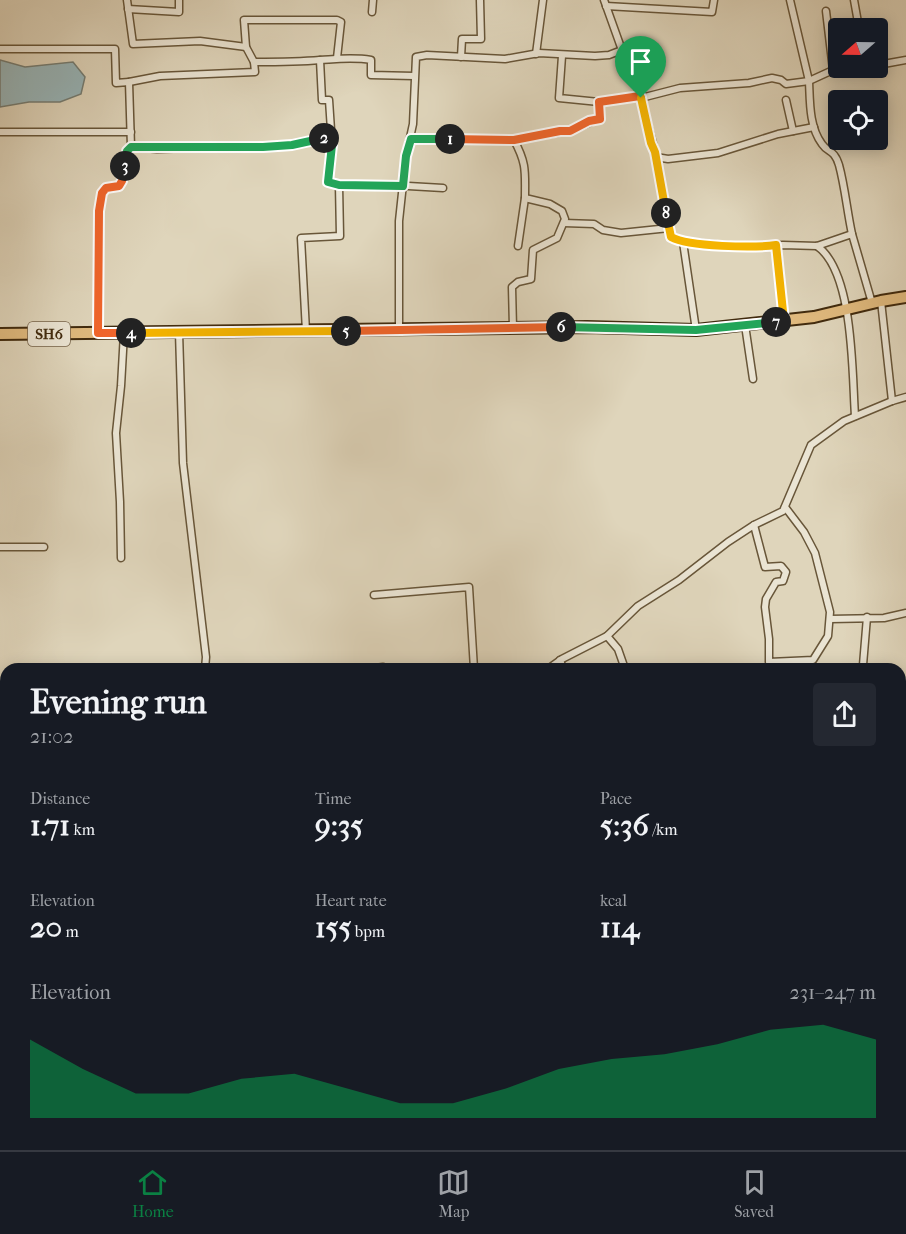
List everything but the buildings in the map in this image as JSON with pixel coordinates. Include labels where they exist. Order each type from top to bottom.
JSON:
[{"type":"main road","name":"SH6","points":[[0,334],[587,327],[696,330],[784,321],[906,297]]},
{"type":"street","points":[[127,0],[133,44],[200,41],[246,47]]},
{"type":"street","points":[[128,9],[179,12],[179,0]]},
{"type":"street","points":[[372,12],[373,0]]},
{"type":"street","points":[[461,57],[462,39],[481,39],[480,0]]},
{"type":"street","points":[[536,54],[543,0]]},
{"type":"street","points":[[714,0],[712,12],[605,3],[640,97],[656,157],[671,237],[683,242],[751,247],[817,246],[852,234]]},
{"type":"street","points":[[790,0],[809,81],[814,127],[822,146],[832,151],[838,164],[852,234],[876,302],[892,401]]},
{"type":"street","points":[[854,0],[857,18]]},
{"type":"street","points":[[826,11],[828,26]]},
{"type":"street","points":[[0,49],[115,49],[116,82],[160,76],[255,72],[254,62],[246,47],[244,20],[337,20],[341,22],[342,29],[337,58]]},
{"type":"street","points":[[399,330],[399,221],[406,156],[411,139],[416,57],[427,55],[505,58],[536,54],[609,55],[622,50]]},
{"type":"street","points":[[562,56],[559,98],[599,102],[640,97],[680,88],[749,83],[772,78],[786,84],[809,81],[828,73]]},
{"type":"street","points":[[254,62],[337,58],[371,60],[371,75],[414,76]]},
{"type":"street","points":[[320,60],[322,100],[328,100],[332,145],[328,182],[339,185],[443,188]]},
{"type":"street","points":[[888,63],[906,60]]},
{"type":"street","points":[[98,333],[99,211],[102,193],[106,188],[119,186],[122,181],[127,151],[131,147],[129,82]]},
{"type":"street","points":[[786,100],[793,130]]},
{"type":"street","points":[[411,139],[514,140],[570,131],[589,121],[600,119],[599,102]]},
{"type":"street","points":[[656,157],[668,159],[718,153],[793,130],[814,127]]},
{"type":"street","points":[[0,132],[130,132]]},
{"type":"street","points":[[131,147],[263,147],[292,145],[330,136]]},
{"type":"street","points":[[514,140],[523,157],[526,172],[525,198],[518,246]]},
{"type":"street","points":[[306,331],[301,238],[340,236],[339,185]]},
{"type":"street","points":[[513,328],[512,287],[518,282],[531,279],[534,250],[557,238],[565,219],[562,211],[550,204],[525,198]]},
{"type":"street","points":[[564,223],[594,224],[603,230],[621,233],[669,228]]},
{"type":"street","points":[[683,242],[696,330]]},
{"type":"street","points":[[776,245],[784,321]]},
{"type":"street","points":[[817,246],[825,252],[833,266],[847,309],[855,417]]},
{"type":"street","points":[[745,325],[753,379]]},
{"type":"street","points":[[121,558],[116,433],[123,333]]},
{"type":"street","points":[[179,333],[183,463],[206,663]]},
{"type":"street","points":[[556,663],[607,636],[638,606],[679,580],[728,542],[754,525],[783,511],[811,445],[844,421],[906,397]]},
{"type":"street","points":[[785,507],[804,532],[815,553],[830,619],[828,636],[813,660],[792,663]]},
{"type":"street","points":[[754,525],[765,567],[781,566],[786,572],[783,581],[776,582],[766,599],[770,663]]},
{"type":"street","points":[[0,547],[44,547]]},
{"type":"street","points":[[374,595],[469,588],[474,663]]},
{"type":"street","points":[[830,619],[884,618],[906,613]]},
{"type":"street","points":[[864,663],[867,617]]},
{"type":"street","points":[[607,636],[618,649],[623,663]]},
{"type":"water","points":[[0,60],[25,67],[73,62],[85,77],[81,94],[60,102],[29,102],[0,107]]},
{"type":"route","points":[[640,96],[641,98],[657,161],[671,237],[683,242],[708,244],[751,247],[776,245],[784,321],[696,330],[587,327],[98,333],[99,211],[102,193],[106,188],[119,186],[122,181],[127,151],[131,147],[146,149],[263,147],[292,145],[330,136],[332,145],[328,182],[339,185],[403,186],[406,156],[411,139],[514,140],[570,131],[589,121],[600,119],[599,102],[640,96]]}]
